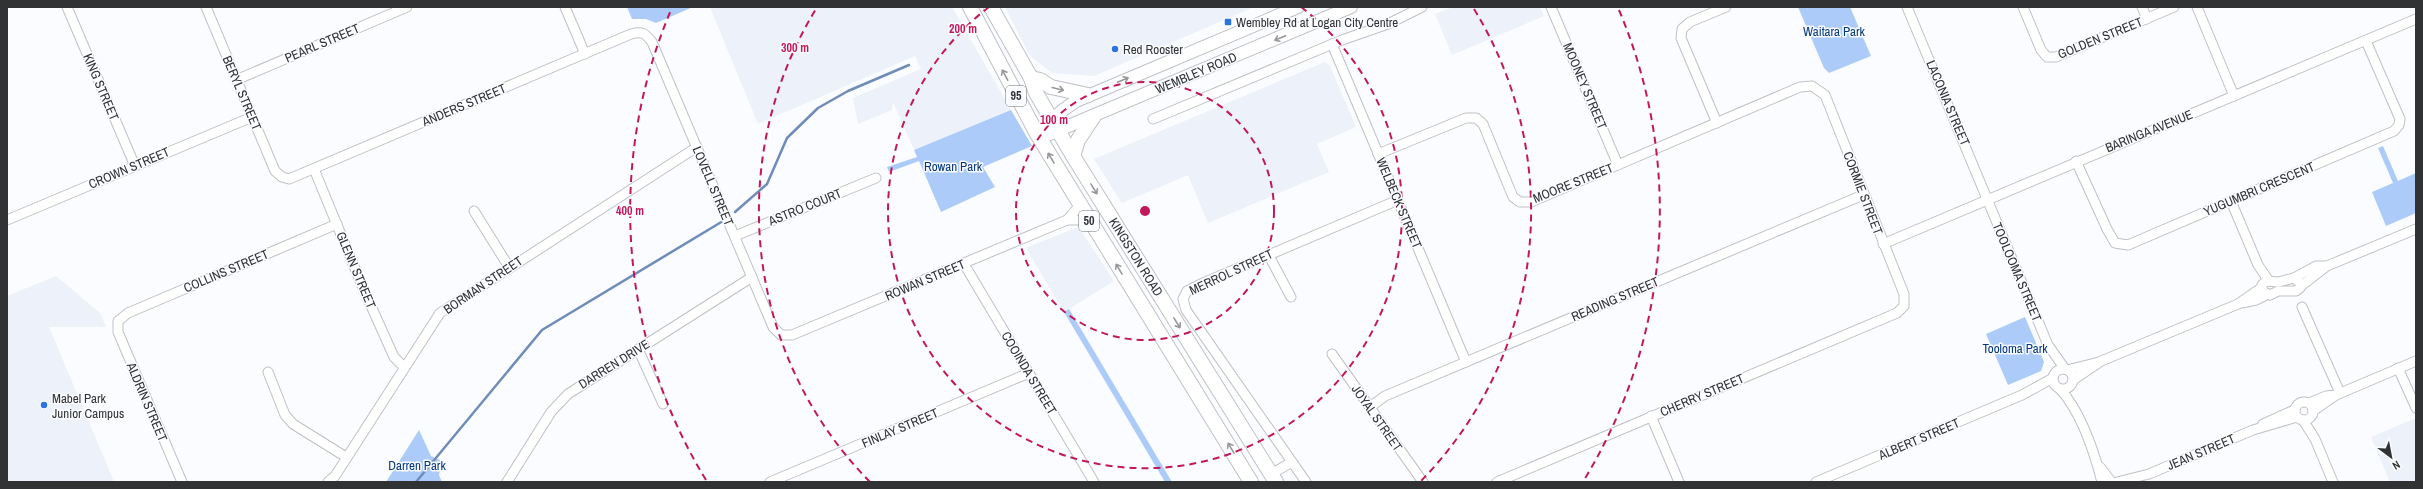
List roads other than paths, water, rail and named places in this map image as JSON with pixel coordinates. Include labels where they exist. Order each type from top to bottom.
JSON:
[{"type":"main road","name":"KINGSTON ROAD","points":[[970,7],[1039,136],[1088,220],[1251,482]]},
{"type":"main road","name":"KINGSTON ROAD","points":[[991,7],[1031,78],[1036,93],[1055,125],[1274,478]]},
{"type":"main road","name":"WEMBLEY ROAD","points":[[1039,136],[1055,125],[1069,105],[1298,7]]},
{"type":"main road","name":"WEMBLEY ROAD","points":[[1055,125],[1094,116],[1351,7]]},
{"type":"main road","points":[[1031,78],[1040,80],[1051,87],[1088,96]]},
{"type":"main road","points":[[1074,156],[1078,140],[1094,116]]},
{"type":"street","name":"KING STREET","points":[[67,7],[135,166]]},
{"type":"street","name":"BERYL STREET","points":[[206,7],[275,171],[282,177]]},
{"type":"street","name":"PEARL STREET","points":[[236,80],[407,7]]},
{"type":"street","points":[[565,7],[585,54]]},
{"type":"street","name":"WEMBLEY ROAD","points":[[1153,119],[1332,44],[1388,24],[1422,7]]},
{"type":"street","name":"MOONEY STREET","points":[[1551,7],[1618,165]]},
{"type":"street","points":[[1717,123],[1681,38],[1682,28],[1690,22],[1726,7]]},
{"type":"street","name":"LACONIA STREET","points":[[1907,7],[1988,199]]},
{"type":"street","name":"GOLDEN STREET","points":[[2023,7],[2041,50],[2047,57],[2056,57],[2174,7]]},
{"type":"street","points":[[2142,7],[2146,18]]},
{"type":"street","points":[[2197,7],[2234,96]]},
{"type":"street","name":"BARINGA AVENUE","points":[[1883,244],[2076,161],[2416,19]]},
{"type":"street","name":"ANDERS STREET","points":[[282,177],[289,179],[314,169],[631,34],[640,32],[647,35]]},
{"type":"street","name":"LOVELL STREET","points":[[647,35],[652,42],[773,327],[781,335]]},
{"type":"street","name":"YUGUMBRI CRESCENT","points":[[2076,161],[2107,230],[2115,243],[2128,245],[2394,131],[2399,126],[2400,119],[2366,41]]},
{"type":"street","name":"WELBECK STREET","points":[[1332,44],[1466,362]]},
{"type":"street","name":"MOORE STREET","points":[[1378,154],[1466,118],[1476,118],[1483,124],[1513,197],[1520,202],[1530,202],[1800,87],[1812,86]]},
{"type":"street","name":"CORMIE STREET","points":[[1812,86],[1825,95],[1904,294],[1904,306]]},
{"type":"street","name":"CROWN STREET","points":[[7,220],[252,116]]},
{"type":"street","name":"BORMAN STREET","points":[[328,482],[335,476],[440,313],[697,147]]},
{"type":"street","name":"GLENN STREET","points":[[314,169],[394,357],[404,367]]},
{"type":"street","name":"ASTRO COURT","points":[[735,236],[876,178]]},
{"type":"street","name":"READING STREET","points":[[1370,407],[1385,396],[1864,195]]},
{"type":"street","name":"TOOLOOMA STREET","points":[[1988,199],[2048,345],[2054,375]]},
{"type":"street","name":"MERROL STREET","points":[[1306,482],[1191,318],[1183,303],[1185,294],[1191,288],[1268,254],[1398,200]]},
{"type":"street","points":[[2231,201],[2258,265],[2265,287],[2294,278],[2316,266],[2327,266]]},
{"type":"street","name":"ROWAN STREET","points":[[1067,220],[1080,205]]},
{"type":"street","points":[[474,211],[510,267]]},
{"type":"street","name":"ROWAN STREET","points":[[781,335],[792,335],[1067,220],[1088,220]]},
{"type":"street","name":"COLLINS STREET","points":[[118,321],[128,313],[337,224]]},
{"type":"street","points":[[2298,289],[2327,266],[2416,229]]},
{"type":"street","points":[[1268,254],[1291,298]]},
{"type":"street","name":"COOINDA STREET","points":[[964,264],[1094,482]]},
{"type":"street","name":"DARREN DRIVE","points":[[507,482],[559,402],[638,349],[752,277]]},
{"type":"street","points":[[2294,278],[2299,280],[2298,289],[2302,307],[2338,394]]},
{"type":"street","name":"ALBERT STREET","points":[[1816,482],[2022,395],[2066,369],[2099,362],[2238,304],[2265,287],[2282,290],[2298,289]]},
{"type":"street","name":"CHERRY STREET","points":[[1497,482],[1897,313],[1904,306]]},
{"type":"street","name":"ALDRIN STREET","points":[[118,321],[118,332],[182,482]]},
{"type":"street","name":"TOOLOOMA STREET","points":[[2048,345],[2066,369]]},
{"type":"street","points":[[638,349],[663,404]]},
{"type":"street","name":"JOYAL STREET","points":[[1332,354],[1422,482]]},
{"type":"street","name":"JEAN STREET","points":[[2109,482],[2149,474],[2253,430],[2305,413],[2338,394],[2416,361]]},
{"type":"street","name":"ALBERT STREET","points":[[2022,395],[2066,389],[2099,362]]},
{"type":"street","points":[[2398,368],[2416,408]]},
{"type":"street","points":[[2066,369],[2072,374],[2072,404]]},
{"type":"street","points":[[268,372],[285,415],[293,424],[346,457]]},
{"type":"street","name":"FINLAY STREET","points":[[770,482],[1029,374]]},
{"type":"street","points":[[2054,375],[2058,389],[2072,404],[2099,466],[2109,482]]},
{"type":"street","points":[[2305,413],[2333,482]]},
{"type":"street","points":[[1651,416],[1679,482]]},
{"type":"street","points":[[1274,478],[1292,462]]},
{"type":"street","name":"JEAN STREET","points":[[2139,482],[2149,474]]},
{"type":"waterway","points":[[735,212],[767,184],[787,138],[818,108],[848,91],[909,65]]},
{"type":"waterway","points":[[416,482],[542,330],[723,221]]},
{"type":"place","name":"Wembley Rd at Logan City Centre","points":[[1228,22]]},
{"type":"place","name":"Red Rooster","points":[[1115,49]]},
{"type":"place","name":"Mabel Park Junior Campus","points":[[44,405]]},
{"type":"park label","name":"Waitara Park","points":[[1834,31]]},
{"type":"park label","name":"Rowan Park","points":[[953,166]]},
{"type":"park label","name":"Tooloma Park","points":[[2015,348]]},
{"type":"park label","name":"Darren Park","points":[[417,465]]}]
